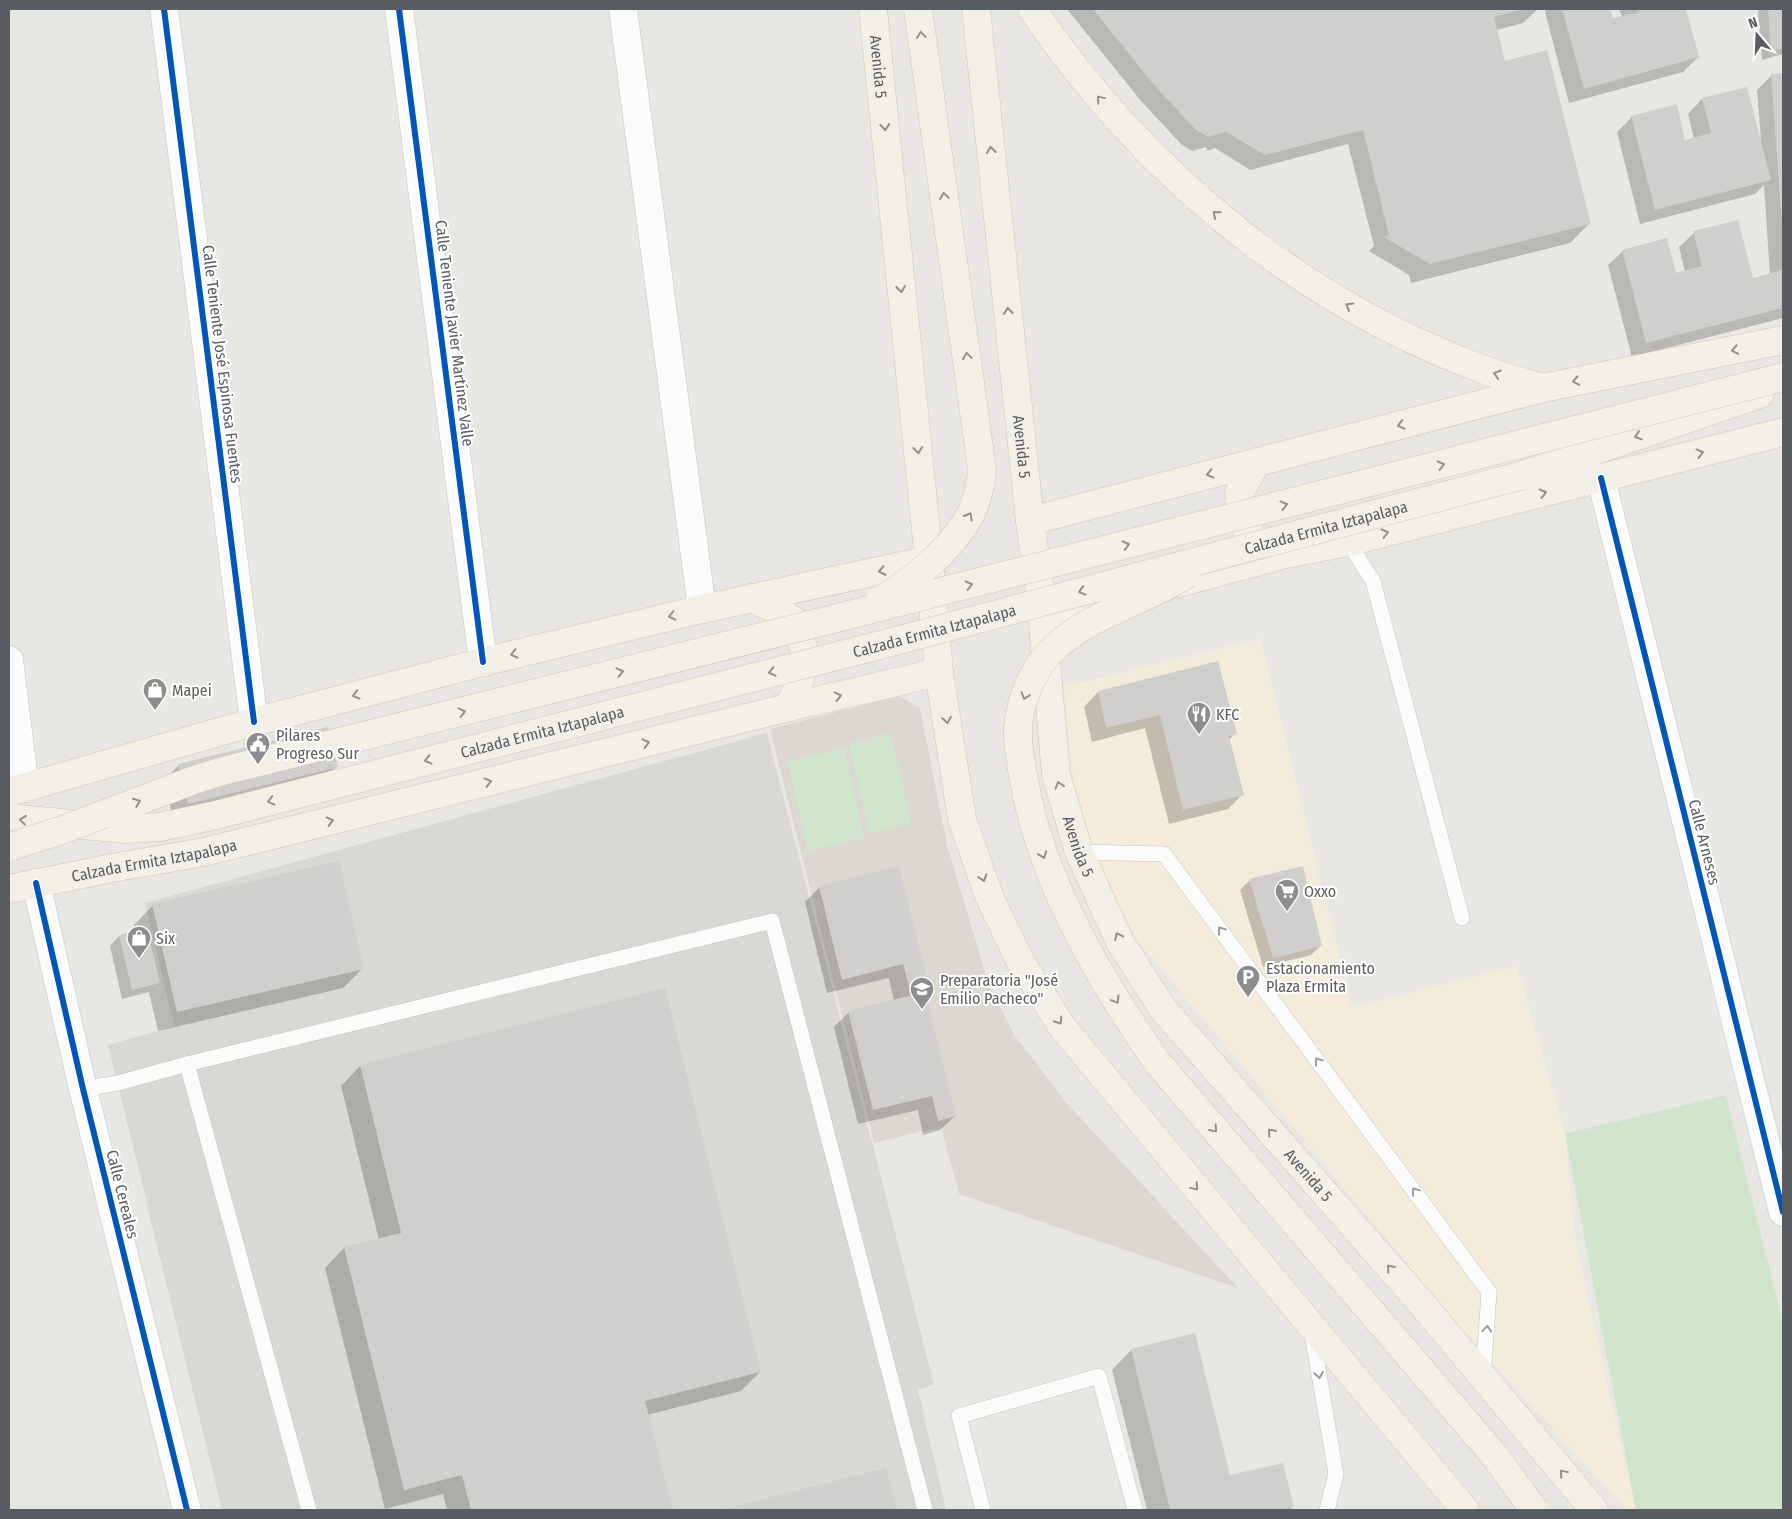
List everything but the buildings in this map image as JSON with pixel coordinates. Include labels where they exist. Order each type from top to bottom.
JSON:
[{"type":"main road","name":"Avenida 5","points":[[872,9],[939,672],[962,818],[989,896],[1022,964],[1063,1028],[1465,1510]]},
{"type":"main road","points":[[837,618],[865,608],[892,594],[916,576],[938,556],[966,521],[974,508],[980,488],[982,469],[980,448],[918,9]]},
{"type":"main road","name":"Avenida 5","points":[[976,9],[1030,521],[1040,591],[1056,775],[1079,852],[1120,942],[1163,1009],[1422,1304],[1594,1510]]},
{"type":"main road","points":[[1032,9],[1072,65],[1122,124],[1176,178],[1262,250],[1315,286],[1427,346],[1486,370],[1543,388]]},
{"type":"main road","points":[[1030,521],[1543,388],[1783,340]]},
{"type":"main road","name":"Calzada Ermita Iztapalapa","points":[[9,846],[62,830],[194,780],[223,771],[837,618],[1783,377]]},
{"type":"main road","name":"Calzada Ermita Iztapalapa","points":[[9,818],[124,829],[160,827],[212,816],[884,644],[1523,475],[1783,387]]},
{"type":"main road","name":"Calzada Ermita Iztapalapa","points":[[1042,621],[1286,554],[1348,542],[1783,432]]},
{"type":"main road","points":[[1257,462],[1239,493],[1240,519],[1254,539],[1286,554]]},
{"type":"main road","points":[[1213,557],[1145,597],[1079,628],[1048,654],[1037,670],[1025,695],[1018,730],[1027,801],[1036,834],[1047,866],[1085,944],[1130,1023],[1157,1062],[1495,1456],[1534,1510]]},
{"type":"main road","points":[[17,790],[254,722],[483,662],[702,609],[929,560]]},
{"type":"main road","points":[[752,598],[796,622],[805,654],[802,673],[790,707]]},
{"type":"main road","name":"Calzada Ermita Iztapalapa","points":[[9,889],[204,852],[939,672]]},
{"type":"street","name":"Calle Teniente José Espinosa Fuentes","points":[[164,9],[254,722]]},
{"type":"street","name":"Calle Teniente Javier Martínez Valle","points":[[399,9],[483,662]]},
{"type":"street","points":[[623,9],[702,609]]},
{"type":"street","name":"Calle Arneses","points":[[1601,478],[1783,1212]]},
{"type":"street","points":[[9,660],[17,790]]},
{"type":"street","name":"Calle Cereales","points":[[36,883],[186,1510]]},
{"type":"lane","points":[[1348,542],[1373,581],[1462,918]]},
{"type":"lane","points":[[1079,852],[1164,854],[1489,1292],[1483,1378]]},
{"type":"lane","points":[[84,1089],[118,1083],[187,1064],[772,921],[925,1510]]},
{"type":"lane","points":[[187,1064],[309,1510]]},
{"type":"lane","points":[[1311,1327],[1336,1474],[1327,1510]]},
{"type":"lane","points":[[983,1510],[958,1416],[1099,1376],[1135,1510]]},
{"type":"shaded area","points":[[1260,639],[1352,1008],[1517,966],[1565,1134],[1576,1244],[1636,1510],[1627,1510],[1462,1329],[1139,942],[1093,857],[1074,783],[1064,687]]},
{"type":"shaded area","name":"Preparatoria \"José Emilio Pacheco\"","points":[[899,696],[920,708],[947,845],[989,985],[1015,1036],[1064,1100],[1238,1288],[959,1194],[941,1127],[874,1143],[770,729]]},
{"type":"shaded area","points":[[767,733],[934,1384],[918,1390],[946,1510],[222,1510],[108,1045],[174,1026],[145,903]]},
{"type":"green space","points":[[890,733],[911,823],[870,833],[849,743]]},
{"type":"green space","points":[[844,748],[864,838],[808,851],[788,761]]},
{"type":"green space","points":[[1726,1095],[1783,1322],[1783,1510],[1636,1510],[1565,1134]]},
{"type":"cycle path","points":[[164,9],[254,722]]},
{"type":"cycle path","points":[[399,9],[483,662]]},
{"type":"cycle path","points":[[1601,478],[1783,1212]]},
{"type":"cycle path","points":[[36,883],[83,1089],[187,1510]]},
{"type":"place","name":"Mapei","points":[[155,711]]},
{"type":"place","name":"KFC","points":[[1199,735]]},
{"type":"place","name":"Pilares Progreso Sur","points":[[258,765]]},
{"type":"place","name":"Oxxo","points":[[1287,912]]},
{"type":"place","name":"Six","points":[[139,959]]},
{"type":"place","name":"Estacionamiento Plaza Ermita","points":[[1248,998]]},
{"type":"place","name":"Preparatoria \"José Emilio Pacheco\"","points":[[922,1010]]}]
